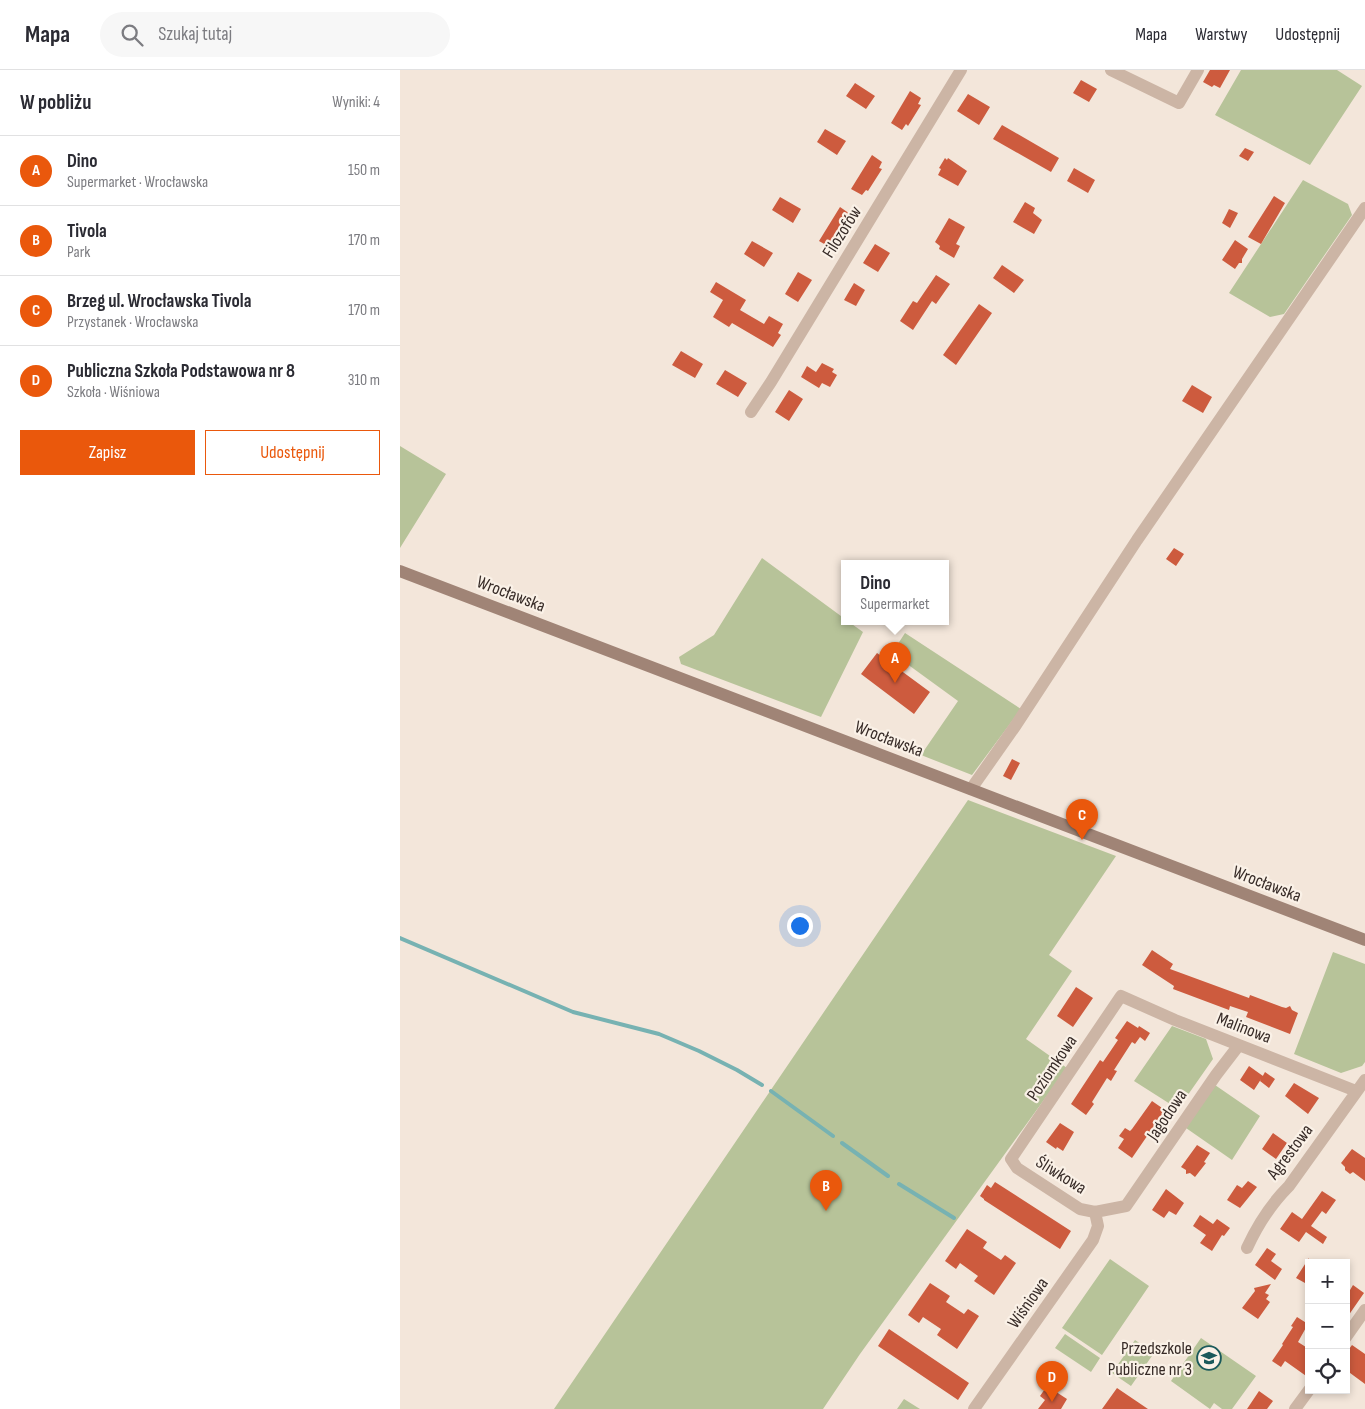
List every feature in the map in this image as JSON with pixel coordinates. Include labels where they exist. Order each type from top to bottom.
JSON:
[{"type":"street","name":"Filozofów","points":[[751,412],[960,70]]},
{"type":"street","points":[[1111,70],[1179,103],[1198,70]]},
{"type":"street","points":[[971,789],[1016,725],[1137,540],[1365,208]]},
{"type":"street","name":"Wrocławska","points":[[400,571],[1365,940]]},
{"type":"street","name":"Malinowa","points":[[1121,996],[1175,1020],[1356,1091]]},
{"type":"street","name":"Poziomkowa","points":[[1011,1159],[1121,996]]},
{"type":"street","name":"Jagodowa","points":[[1126,1206],[1216,1075],[1239,1045]]},
{"type":"street","name":"Agrestowa","points":[[1247,1248],[1256,1228],[1276,1199],[1290,1186],[1365,1080]]},
{"type":"street","name":"Śliwkowa","points":[[1011,1159],[1017,1168],[1080,1209],[1095,1212],[1126,1206]]},
{"type":"street","name":"Wiśniowa","points":[[974,1409],[1093,1240],[1098,1226],[1095,1212]]},
{"type":"street","points":[[1350,1331],[1365,1310]]},
{"type":"street","points":[[1295,1409],[1306,1394]]},
{"type":"green space","points":[[1241,70],[1337,70],[1362,86],[1310,165],[1215,115]]},
{"type":"green space","points":[[1303,180],[1348,204],[1352,215],[1284,314],[1270,317],[1229,293]]},
{"type":"green space","points":[[400,446],[446,474],[400,548]]},
{"type":"green space","points":[[762,558],[841,616],[841,625],[853,625],[863,632],[821,717],[681,664],[679,657],[714,635]]},
{"type":"green space","points":[[905,633],[1021,709],[972,775],[921,755],[958,701],[892,653]]},
{"type":"green space","points":[[968,800],[1116,856],[1049,955],[1072,971],[1026,1039],[1067,1068],[860,1354],[823,1409],[554,1409]]},
{"type":"green space","points":[[1333,952],[1365,964],[1365,1062],[1362,1066],[1341,1073],[1294,1054]]},
{"type":"green space","points":[[1172,1026],[1206,1039],[1213,1059],[1178,1109],[1134,1081]]},
{"type":"green space","points":[[1215,1085],[1260,1116],[1232,1160],[1186,1128]]},
{"type":"green space","points":[[1110,1259],[1149,1286],[1102,1355],[1062,1328]]},
{"type":"green space","points":[[1065,1334],[1100,1358],[1091,1372],[1055,1348]]},
{"type":"green space","name":"Przedszkole Publiczne nr 3","points":[[1201,1338],[1256,1376],[1232,1409],[1222,1409],[1214,1403],[1210,1409],[1171,1381]]},
{"type":"green space","points":[[1135,1340],[1154,1353],[1131,1386],[1112,1373]]},
{"type":"green space","points":[[904,1399],[920,1409],[897,1409]]},
{"type":"building","points":[[1210,70],[1230,70],[1220,88],[1214,85],[1212,87],[1203,82]]},
{"type":"building","points":[[1081,80],[1097,89],[1089,102],[1073,93]]},
{"type":"building","points":[[855,83],[875,96],[866,109],[846,96]]},
{"type":"building","points":[[910,91],[921,98],[918,104],[921,105],[908,126],[906,124],[902,130],[891,123]]},
{"type":"building","points":[[968,94],[990,107],[979,125],[957,111]]},
{"type":"building","points":[[1002,125],[1059,158],[1051,172],[993,139]]},
{"type":"building","points":[[825,129],[846,141],[837,155],[817,142]]},
{"type":"building","points":[[1245,148],[1254,152],[1248,161],[1239,156]]},
{"type":"building","points":[[872,155],[882,162],[879,168],[882,169],[868,191],[866,190],[862,195],[851,189]]},
{"type":"building","points":[[945,158],[947,160],[948,158],[967,171],[958,186],[938,175],[941,169],[939,168]]},
{"type":"building","points":[[1074,168],[1095,180],[1088,193],[1067,181]]},
{"type":"building","points":[[1274,196],[1285,203],[1261,244],[1248,237]]},
{"type":"building","points":[[780,197],[801,209],[793,223],[772,210]]},
{"type":"building","points":[[1025,202],[1035,208],[1033,213],[1042,220],[1034,234],[1013,222]]},
{"type":"building","points":[[840,207],[853,216],[833,249],[819,241]]},
{"type":"building","points":[[1229,209],[1238,213],[1230,228],[1222,223]]},
{"type":"building","points":[[949,218],[965,227],[956,244],[960,246],[954,258],[939,249],[940,246],[935,242]]},
{"type":"building","points":[[1235,240],[1248,249],[1242,259],[1242,263],[1239,263],[1235,269],[1222,260]]},
{"type":"building","points":[[752,241],[773,253],[764,267],[744,254]]},
{"type":"building","points":[[875,244],[890,253],[878,272],[863,263]]},
{"type":"building","points":[[1002,265],[1024,280],[1014,293],[993,278]]},
{"type":"building","points":[[798,272],[812,280],[798,302],[785,294]]},
{"type":"building","points":[[936,275],[950,284],[936,304],[932,301],[913,330],[900,321],[913,301],[917,303]]},
{"type":"building","points":[[716,282],[746,300],[740,310],[764,324],[769,316],[783,324],[778,333],[781,335],[773,347],[732,323],[729,327],[713,317],[723,300],[710,292]]},
{"type":"building","points":[[854,283],[865,290],[856,306],[844,300]]},
{"type":"building","points":[[979,304],[992,313],[956,365],[943,355]]},
{"type":"building","points":[[681,351],[703,364],[695,378],[672,365]]},
{"type":"building","points":[[822,363],[834,369],[832,372],[837,375],[830,387],[822,383],[819,388],[801,377],[807,366],[816,372]]},
{"type":"building","points":[[725,370],[747,383],[738,397],[716,384]]},
{"type":"building","points":[[1192,385],[1212,397],[1203,413],[1182,401]]},
{"type":"building","points":[[789,390],[803,399],[789,421],[775,412]]},
{"type":"building","points":[[1174,548],[1184,554],[1176,566],[1166,559]]},
{"type":"building","points":[[877,653],[930,692],[914,714],[861,674]]},
{"type":"building","points":[[1012,759],[1020,763],[1011,780],[1003,776]]},
{"type":"building","points":[[1152,950],[1173,964],[1170,969],[1249,998],[1250,995],[1282,1007],[1290,1006],[1292,1010],[1298,1013],[1290,1034],[1246,1017],[1248,1012],[1230,1006],[1229,1010],[1173,989],[1174,986],[1142,965]]},
{"type":"building","points":[[1076,987],[1093,998],[1073,1027],[1057,1016]]},
{"type":"building","points":[[1127,1021],[1150,1033],[1145,1041],[1140,1037],[1135,1044],[1132,1042],[1114,1070],[1117,1071],[1111,1081],[1107,1078],[1092,1102],[1094,1104],[1086,1115],[1071,1104],[1100,1060],[1103,1062],[1118,1040],[1115,1038]]},
{"type":"building","points":[[1249,1066],[1263,1076],[1254,1090],[1240,1080]]},
{"type":"building","points":[[1265,1072],[1275,1079],[1269,1088],[1260,1081]]},
{"type":"building","points":[[1294,1083],[1319,1098],[1308,1114],[1285,1096]]},
{"type":"building","points":[[1152,1101],[1165,1110],[1132,1158],[1118,1148],[1124,1139],[1119,1136],[1125,1128],[1130,1131],[1132,1129]]},
{"type":"building","points":[[1060,1123],[1074,1132],[1063,1151],[1057,1147],[1056,1149],[1046,1142]]},
{"type":"building","points":[[1273,1133],[1287,1143],[1276,1159],[1262,1149]]},
{"type":"building","points":[[1197,1145],[1210,1153],[1204,1162],[1206,1163],[1195,1177],[1190,1173],[1186,1174],[1186,1170],[1181,1167]]},
{"type":"building","points":[[1352,1149],[1365,1158],[1365,1181],[1353,1172],[1350,1174],[1341,1163]]},
{"type":"building","points":[[1248,1181],[1257,1187],[1240,1208],[1227,1200],[1237,1185],[1242,1188]]},
{"type":"building","points":[[995,1182],[1071,1231],[1060,1249],[980,1196],[987,1185],[991,1188]]},
{"type":"building","points":[[1166,1189],[1184,1203],[1176,1215],[1169,1211],[1164,1218],[1152,1210]]},
{"type":"building","points":[[1322,1191],[1336,1200],[1326,1214],[1322,1211],[1311,1226],[1327,1237],[1323,1244],[1306,1232],[1299,1242],[1280,1229],[1292,1212],[1302,1219]]},
{"type":"building","points":[[1200,1215],[1213,1224],[1217,1219],[1230,1228],[1224,1236],[1222,1235],[1212,1251],[1200,1243],[1206,1235],[1193,1226]]},
{"type":"building","points":[[967,1229],[987,1242],[983,1248],[1001,1260],[1005,1255],[1016,1263],[994,1295],[974,1281],[978,1276],[960,1263],[956,1269],[945,1261]]},
{"type":"building","points":[[1267,1248],[1276,1254],[1271,1261],[1282,1269],[1275,1280],[1255,1265]]},
{"type":"building","points":[[1305,1264],[1305,1283],[1296,1278]]},
{"type":"building","points":[[930,1283],[950,1296],[946,1302],[964,1314],[968,1309],[979,1316],[957,1349],[937,1335],[941,1329],[923,1317],[919,1323],[908,1315]]},
{"type":"building","points":[[1271,1284],[1265,1293],[1269,1295],[1266,1299],[1270,1302],[1258,1319],[1242,1308],[1255,1291],[1254,1288]]},
{"type":"building","points":[[1353,1285],[1364,1293],[1350,1313],[1350,1304],[1350,1290]]},
{"type":"building","points":[[1297,1317],[1305,1322],[1305,1329],[1298,1342],[1305,1346],[1305,1375],[1285,1361],[1281,1367],[1272,1361],[1293,1327],[1291,1326]]},
{"type":"building","points":[[889,1329],[969,1383],[958,1400],[878,1346]]},
{"type":"building","points":[[1352,1345],[1365,1354],[1365,1384],[1350,1373],[1350,1348]]},
{"type":"building","points":[[1047,1386],[1067,1399],[1061,1409],[1038,1409],[1045,1400],[1040,1396]]},
{"type":"building","points":[[1117,1388],[1148,1409],[1102,1409]]},
{"type":"building","points":[[1259,1391],[1273,1401],[1267,1409],[1247,1409]]},
{"type":"waterway","points":[[400,938],[573,1012],[659,1034],[699,1051],[762,1085]]},
{"type":"waterway","points":[[771,1091],[833,1136]]},
{"type":"waterway","points":[[842,1143],[888,1176]]},
{"type":"waterway","points":[[899,1184],[954,1218]]},
{"type":"place","name":"Dino","points":[[895,683]]},
{"type":"place","name":"Brzeg ul. Wrocławska Tivola","points":[[1082,840]]},
{"type":"place","name":"Tivola","points":[[826,1211]]},
{"type":"place","name":"Przedszkole Publiczne nr 3","points":[[1209,1358]]},
{"type":"place","name":"Publiczna Szkoła Podstawowa nr 8","points":[[1052,1402]]}]
